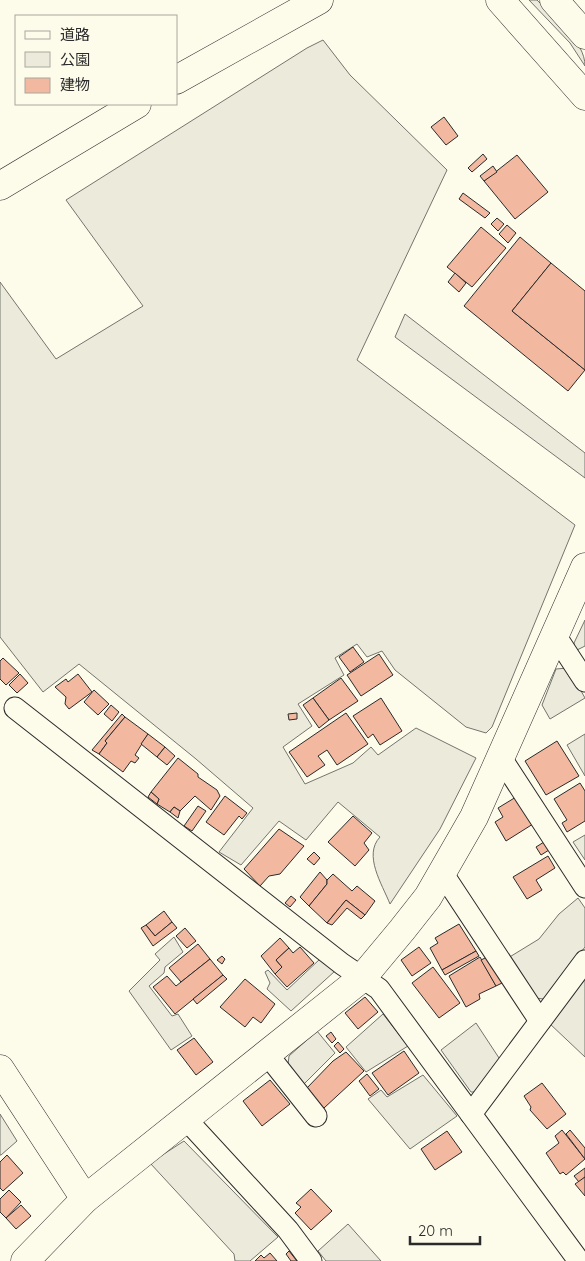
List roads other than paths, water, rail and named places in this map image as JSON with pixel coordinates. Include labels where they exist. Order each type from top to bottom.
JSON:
[{"type":"main road","points":[[178,79],[319,0]]},
{"type":"main road","points":[[500,0],[585,96]]},
{"type":"main road","points":[[554,0],[585,35]]},
{"type":"main road","points":[[0,186],[135,105]]},
{"type":"main road","points":[[25,1261],[84,1199],[184,1117],[362,978],[428,897],[443,874],[474,817],[585,567]]},
{"type":"main road","points":[[0,1069],[84,1199]]},
{"type":"street","points":[[555,635],[585,681]]},
{"type":"street","points":[[15,708],[362,978],[379,989],[578,1261]]},
{"type":"street","points":[[501,758],[585,887]]},
{"type":"street","points":[[443,874],[540,1021]]},
{"type":"street","points":[[472,1114],[585,961]]},
{"type":"street","points":[[267,1054],[316,1116]]},
{"type":"street","points":[[184,1117],[288,1230],[311,1261]]}]
